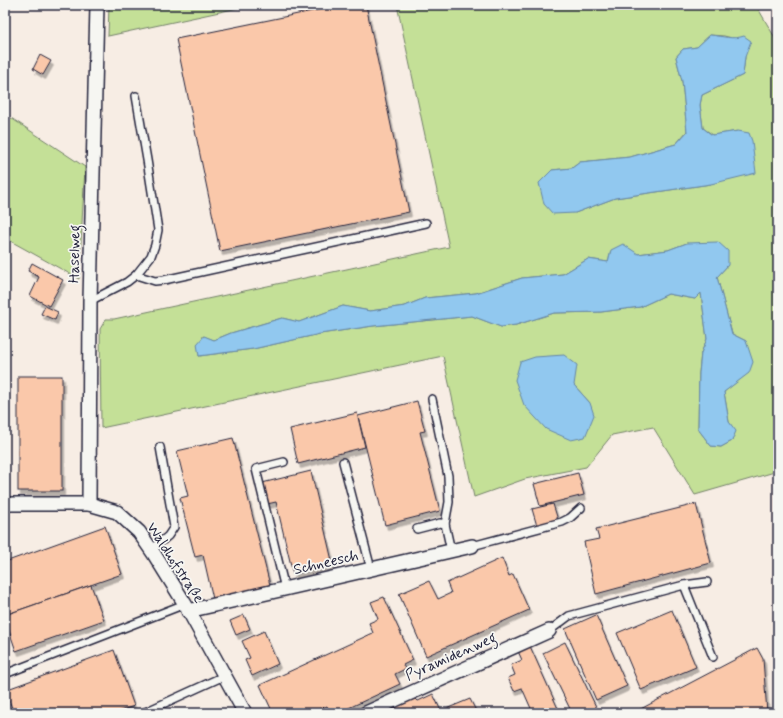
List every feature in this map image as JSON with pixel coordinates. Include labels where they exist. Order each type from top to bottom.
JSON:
[{"type":"street","name":"Haselweg","points":[[88,504],[90,301],[97,5]]},
{"type":"street","name":"Waldhofstraße","points":[[5,504],[88,504],[117,512],[139,532],[151,550],[186,607],[245,713]]},
{"type":"street","name":"Schneesch","points":[[186,607],[285,589],[472,546]]},
{"type":"street","name":"Pyramidenweg","points":[[366,713],[549,631]]},
{"type":"lane","points":[[90,301],[127,282],[136,275],[151,256],[155,245],[158,230],[136,96]]},
{"type":"lane","points":[[136,275],[155,281],[164,280],[426,223]]},
{"type":"lane","points":[[432,399],[448,476],[449,502],[445,524],[451,551]]},
{"type":"lane","points":[[151,550],[168,536],[174,528],[160,447]]},
{"type":"lane","points":[[284,462],[256,469],[285,589]]},
{"type":"lane","points":[[343,462],[371,569]]},
{"type":"lane","points":[[472,546],[562,522],[570,518],[581,508]]},
{"type":"lane","points":[[417,529],[440,523],[445,524]]},
{"type":"lane","points":[[549,631],[570,616],[684,585],[707,582]]},
{"type":"lane","points":[[684,585],[713,657]]},
{"type":"lane","points":[[5,674],[186,607]]},
{"type":"lane","points":[[144,713],[224,676]]},
{"type":"green space","points":[[109,5],[252,5],[108,36]]},
{"type":"green space","points":[[397,5],[756,5],[778,43],[778,471],[695,495],[653,427],[612,435],[586,467],[525,479],[474,497],[443,356],[101,428],[100,329],[106,319],[114,319],[449,247]],"holes":[[[710,35],[736,39],[745,57],[743,75],[702,95],[700,105],[703,128],[713,135],[738,131],[711,184],[615,198],[575,213],[552,170],[572,168],[580,162],[630,157],[676,144],[687,131],[682,81],[676,57],[683,49],[697,47]],[[687,243],[728,265],[717,277],[732,334],[746,341],[748,373],[724,392],[729,422],[735,431],[732,441],[721,447],[711,446],[698,429],[699,373],[701,353],[707,339],[701,293],[695,299],[668,294],[640,307],[601,312],[554,313],[516,325],[501,327],[472,316],[373,326],[320,334],[253,349],[199,356],[203,336],[214,340],[231,333],[282,318],[299,322],[343,306],[370,311],[405,306],[425,298],[476,293],[522,278],[563,274],[588,259],[608,262],[638,254],[668,250]],[[515,380],[574,385],[590,403]]]},
{"type":"green space","points":[[5,114],[85,167],[79,279],[5,238]]},
{"type":"water","points":[[710,35],[732,38],[744,36],[751,41],[745,57],[743,75],[702,95],[700,105],[703,128],[712,135],[738,131],[749,133],[752,141],[756,173],[711,184],[615,198],[575,213],[553,214],[544,204],[539,183],[552,170],[572,168],[580,162],[630,157],[676,144],[687,132],[682,81],[676,57],[683,49],[697,47]]},
{"type":"water","points":[[718,242],[728,251],[728,265],[717,277],[732,334],[746,341],[753,362],[749,373],[724,392],[729,422],[736,431],[732,441],[721,447],[711,446],[698,429],[699,373],[701,353],[707,339],[701,293],[695,299],[668,294],[640,307],[601,312],[554,313],[516,325],[501,327],[472,316],[373,326],[320,334],[253,349],[199,356],[197,344],[204,336],[214,340],[231,333],[282,318],[299,322],[343,306],[370,311],[405,306],[425,298],[476,293],[522,278],[563,274],[588,259],[608,262],[611,250],[623,244],[638,254],[668,250],[687,243]]},
{"type":"water","points":[[564,355],[577,365],[574,385],[590,403],[594,415],[585,437],[571,440],[546,429],[524,405],[515,380],[520,362],[535,357]]},
{"type":"building","points":[[342,5],[366,5],[409,212],[220,251],[176,39]]},
{"type":"building","points":[[40,55],[51,61],[43,75],[33,69]]},
{"type":"building","points":[[32,263],[63,280],[49,306],[30,296],[39,277],[28,271]]},
{"type":"building","points":[[45,306],[58,312],[55,320],[41,314]]},
{"type":"building","points":[[18,376],[62,376],[62,491],[18,491]]},
{"type":"building","points":[[417,401],[425,431],[420,432],[440,511],[385,525],[358,416]]},
{"type":"building","points":[[357,413],[365,447],[298,464],[290,429]]},
{"type":"building","points":[[233,438],[270,585],[213,599],[203,555],[195,557],[180,498],[188,496],[177,451]]},
{"type":"building","points":[[311,471],[333,565],[293,574],[276,502],[267,504],[262,483]]},
{"type":"building","points":[[578,473],[584,495],[540,506],[534,484]]},
{"type":"building","points":[[553,504],[558,520],[537,526],[532,509]]},
{"type":"building","points":[[696,504],[711,563],[596,594],[584,542],[599,539],[596,529]]},
{"type":"building","points":[[105,526],[122,574],[5,615],[5,562]]},
{"type":"building","points":[[502,558],[509,576],[513,574],[529,610],[426,656],[399,594],[429,581],[438,599],[451,593],[447,583]]},
{"type":"building","points":[[91,585],[104,620],[16,651],[5,615]]},
{"type":"building","points":[[384,597],[413,660],[403,665],[405,669],[395,674],[400,684],[338,713],[331,713],[327,706],[311,713],[273,713],[260,685],[373,633],[369,623],[378,619],[371,602]]},
{"type":"building","points":[[672,610],[696,667],[641,690],[617,633]]},
{"type":"building","points":[[244,615],[250,629],[236,635],[230,621]]},
{"type":"building","points":[[596,615],[627,686],[596,700],[565,629]]},
{"type":"building","points":[[264,631],[278,664],[252,676],[245,660],[250,658],[242,641]]},
{"type":"building","points":[[565,642],[599,713],[572,713],[543,653]]},
{"type":"building","points":[[529,644],[560,713],[533,713],[522,688],[514,691],[508,678],[515,675],[511,665],[522,660],[517,649]]},
{"type":"building","points":[[757,648],[763,659],[767,713],[633,713]]},
{"type":"building","points":[[114,650],[134,706],[114,713],[14,713],[5,690]]},
{"type":"building","points":[[433,694],[441,711],[470,699],[477,713],[382,713],[415,698],[418,701]]}]
